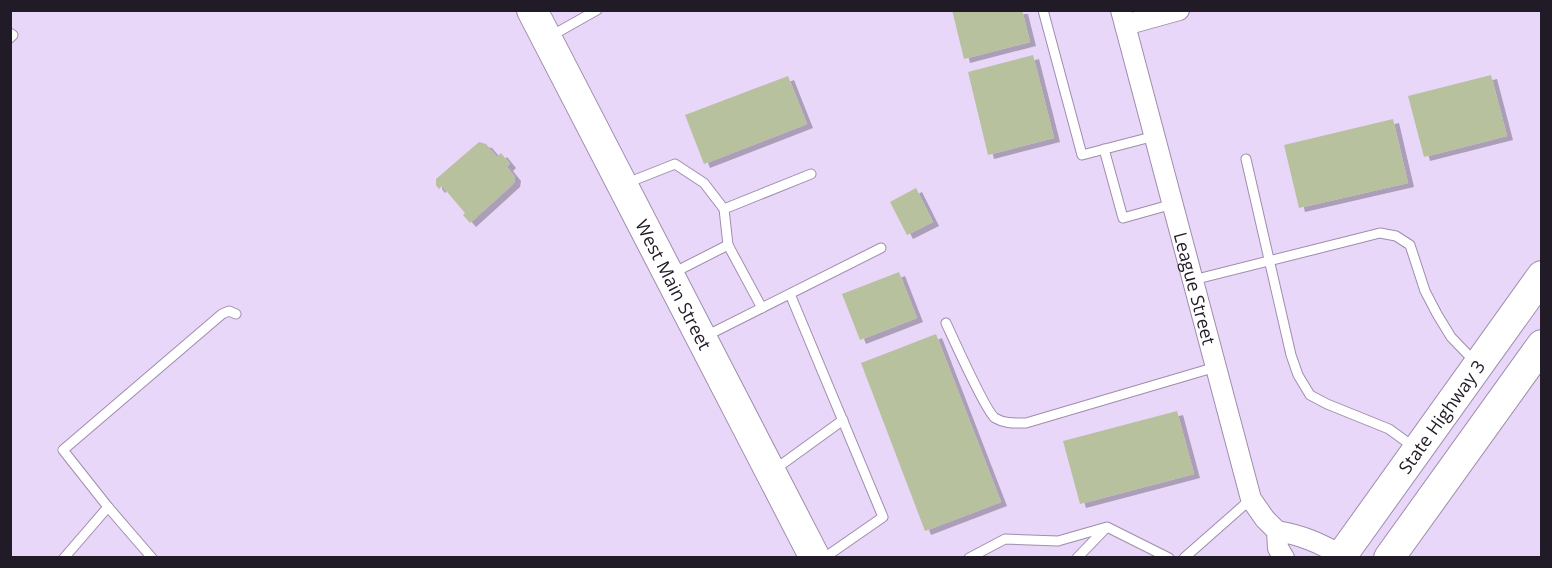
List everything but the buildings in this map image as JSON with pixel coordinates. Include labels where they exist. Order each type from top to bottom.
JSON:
[{"type":"main road","name":"West Main Street","points":[[532,10],[815,558]]},
{"type":"main road","name":"State Highway 3","points":[[1341,556],[1478,365],[1537,292]]},
{"type":"main road","points":[[1389,558],[1542,345]]},
{"type":"street","points":[[1123,18],[1179,10]]},
{"type":"street","name":"League Street","points":[[1123,18],[1251,499],[1276,531],[1278,548],[1284,558]]},
{"type":"street","points":[[1276,531],[1311,539],[1341,556]]},
{"type":"lane","points":[[546,39],[597,10]]},
{"type":"lane","points":[[1043,10],[1082,155],[1155,135]]},
{"type":"lane","points":[[10,33],[13,35],[10,38]]},
{"type":"lane","points":[[1104,149],[1123,218],[1173,204]]},
{"type":"lane","points":[[1246,159],[1291,355],[1298,375],[1310,395],[1389,429],[1417,450]]},
{"type":"lane","points":[[622,184],[675,164],[704,183],[724,209],[728,245],[762,308]]},
{"type":"lane","points":[[724,209],[811,174]]},
{"type":"lane","points":[[1193,280],[1380,233],[1396,236],[1410,245],[1425,291],[1451,337],[1478,365]]},
{"type":"lane","points":[[669,275],[728,245]]},
{"type":"lane","points":[[702,338],[881,248]]},
{"type":"lane","points":[[790,294],[883,517],[824,558]]},
{"type":"lane","points":[[152,558],[63,450],[222,314],[229,310],[236,314]]},
{"type":"lane","points":[[946,323],[992,417],[1008,423],[1026,423],[1216,367]]},
{"type":"lane","points":[[771,472],[843,420]]},
{"type":"lane","points":[[1184,558],[1251,499]]},
{"type":"lane","points":[[64,558],[108,507]]},
{"type":"lane","points":[[1077,558],[1107,527]]},
{"type":"lane","points":[[969,558],[1005,539],[1058,541],[1107,527],[1169,558]]}]
